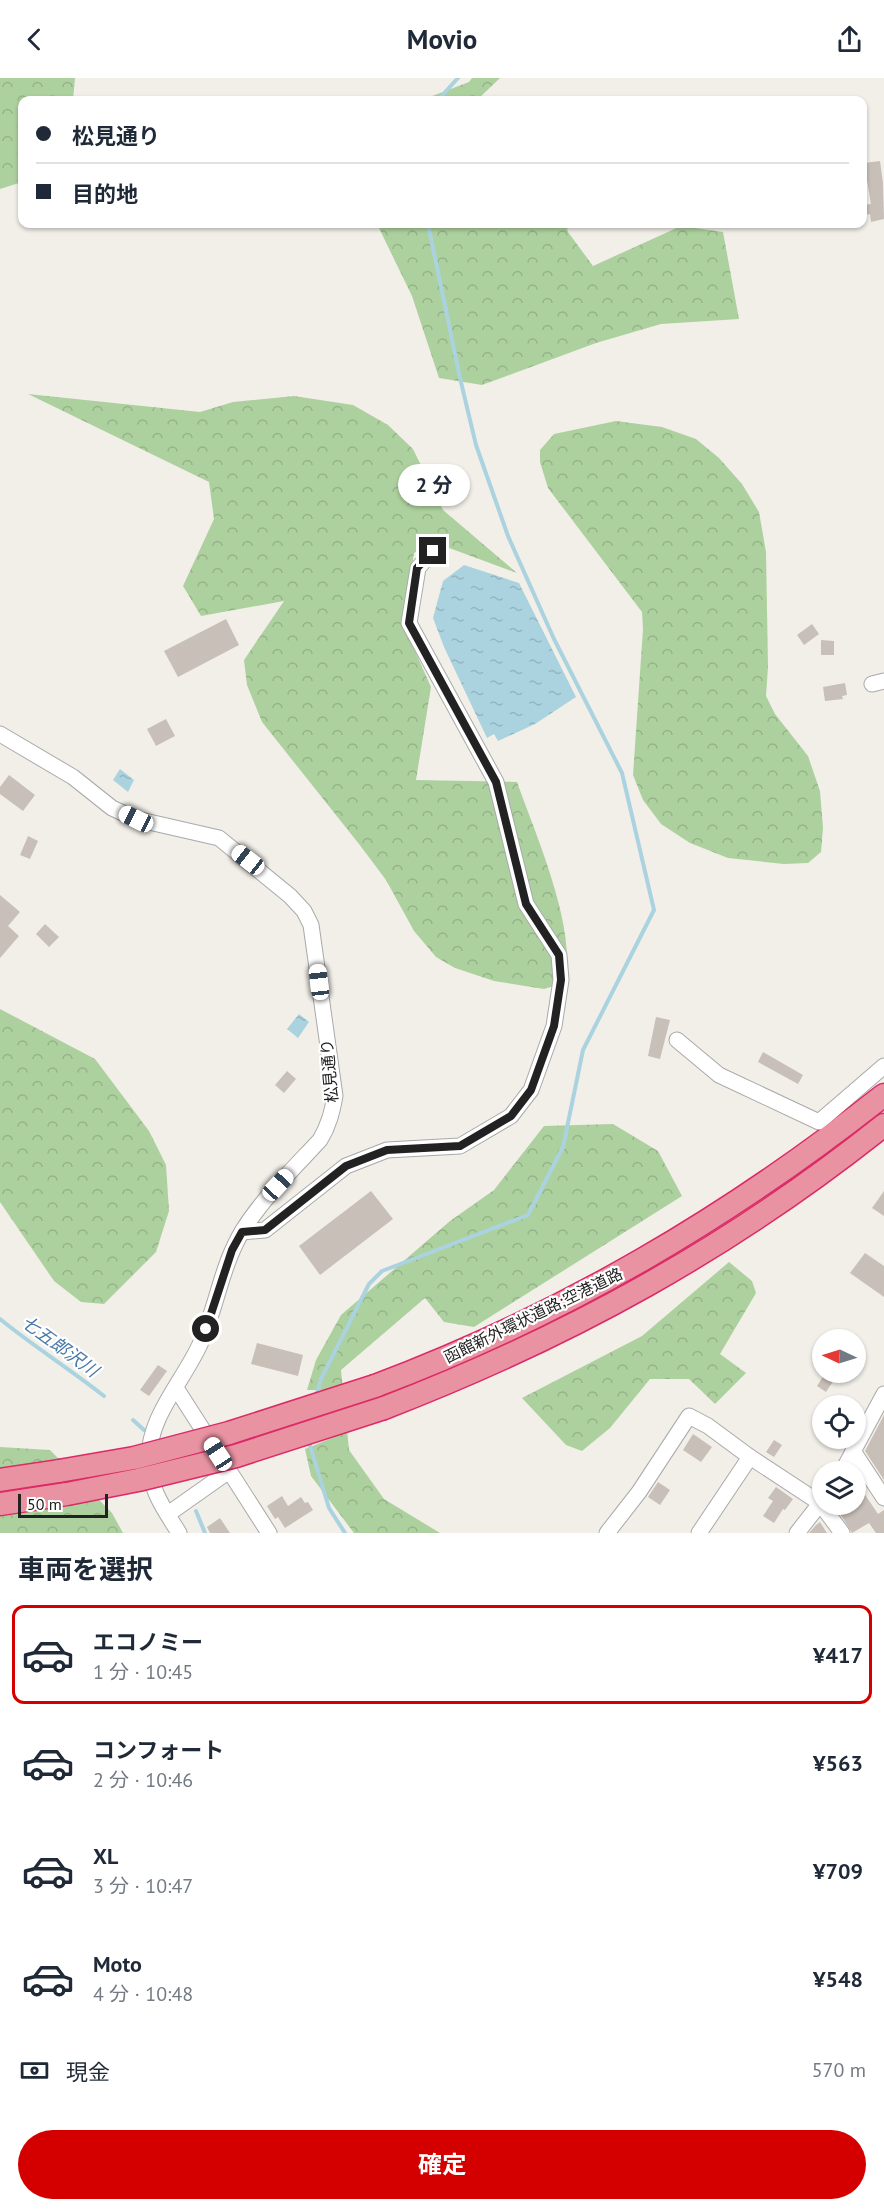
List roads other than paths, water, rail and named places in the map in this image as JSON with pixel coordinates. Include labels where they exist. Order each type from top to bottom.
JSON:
[{"type":"highway","name":"函館新外環状道路;空港道路","points":[[0,1480],[134,1458],[229,1433],[375,1386],[491,1339],[567,1302],[657,1253],[747,1197],[831,1137],[884,1095]]},
{"type":"highway","name":"函館新外環状道路;空港道路","points":[[0,1504],[138,1480],[236,1456],[384,1408],[443,1386],[558,1333],[668,1275],[759,1217],[847,1155],[884,1125]]},
{"type":"street","points":[[242,1232],[265,1230],[346,1166],[387,1150],[460,1146],[511,1116],[531,1090],[554,1026],[561,980],[559,955],[526,904],[496,782],[409,623],[417,568],[433,551]]},
{"type":"street","name":"松見通り","points":[[0,734],[73,777],[112,808],[136,819],[219,838],[290,896],[304,911],[311,925],[335,1096],[332,1113],[327,1129],[320,1140],[278,1185],[242,1232],[232,1250],[200,1344],[161,1413],[151,1442],[149,1460],[153,1488],[179,1533]]},
{"type":"street","points":[[677,1040],[719,1075],[819,1122],[884,1066]]},
{"type":"street","points":[[176,1388],[269,1533]]},
{"type":"street","points":[[848,1461],[884,1394]]},
{"type":"street","points":[[607,1533],[639,1492],[688,1416],[708,1426],[750,1457],[812,1496]]},
{"type":"street","points":[[853,1451],[884,1498]]},
{"type":"street","points":[[699,1533],[750,1457]]},
{"type":"street","points":[[168,1514],[229,1471]]},
{"type":"street","points":[[797,1533],[812,1514]]},
{"type":"street","points":[[830,1515],[842,1533]]},
{"type":"water","points":[[464,565],[519,583],[576,697],[535,724],[498,741],[494,734],[487,738],[444,647],[433,618],[443,581]]},
{"type":"water","points":[[120,769],[134,780],[128,792],[113,780]]},
{"type":"water","points":[[299,1014],[309,1022],[298,1038],[287,1029]]},
{"type":"waterway","points":[[442,96],[458,78]]},
{"type":"waterway","points":[[316,1396],[321,1379],[369,1284],[382,1271],[528,1215],[563,1147],[583,1050],[654,910],[622,773],[554,639],[508,536],[476,445],[429,228]]},
{"type":"waterway","name":"七五郎沢川","points":[[0,1319],[104,1396]]},
{"type":"waterway","name":"七五郎沢川","points":[[133,1420],[144,1430]]},
{"type":"waterway","points":[[309,1442],[329,1508],[345,1533]]},
{"type":"waterway","name":"七五郎沢川","points":[[196,1511],[205,1533]]}]
